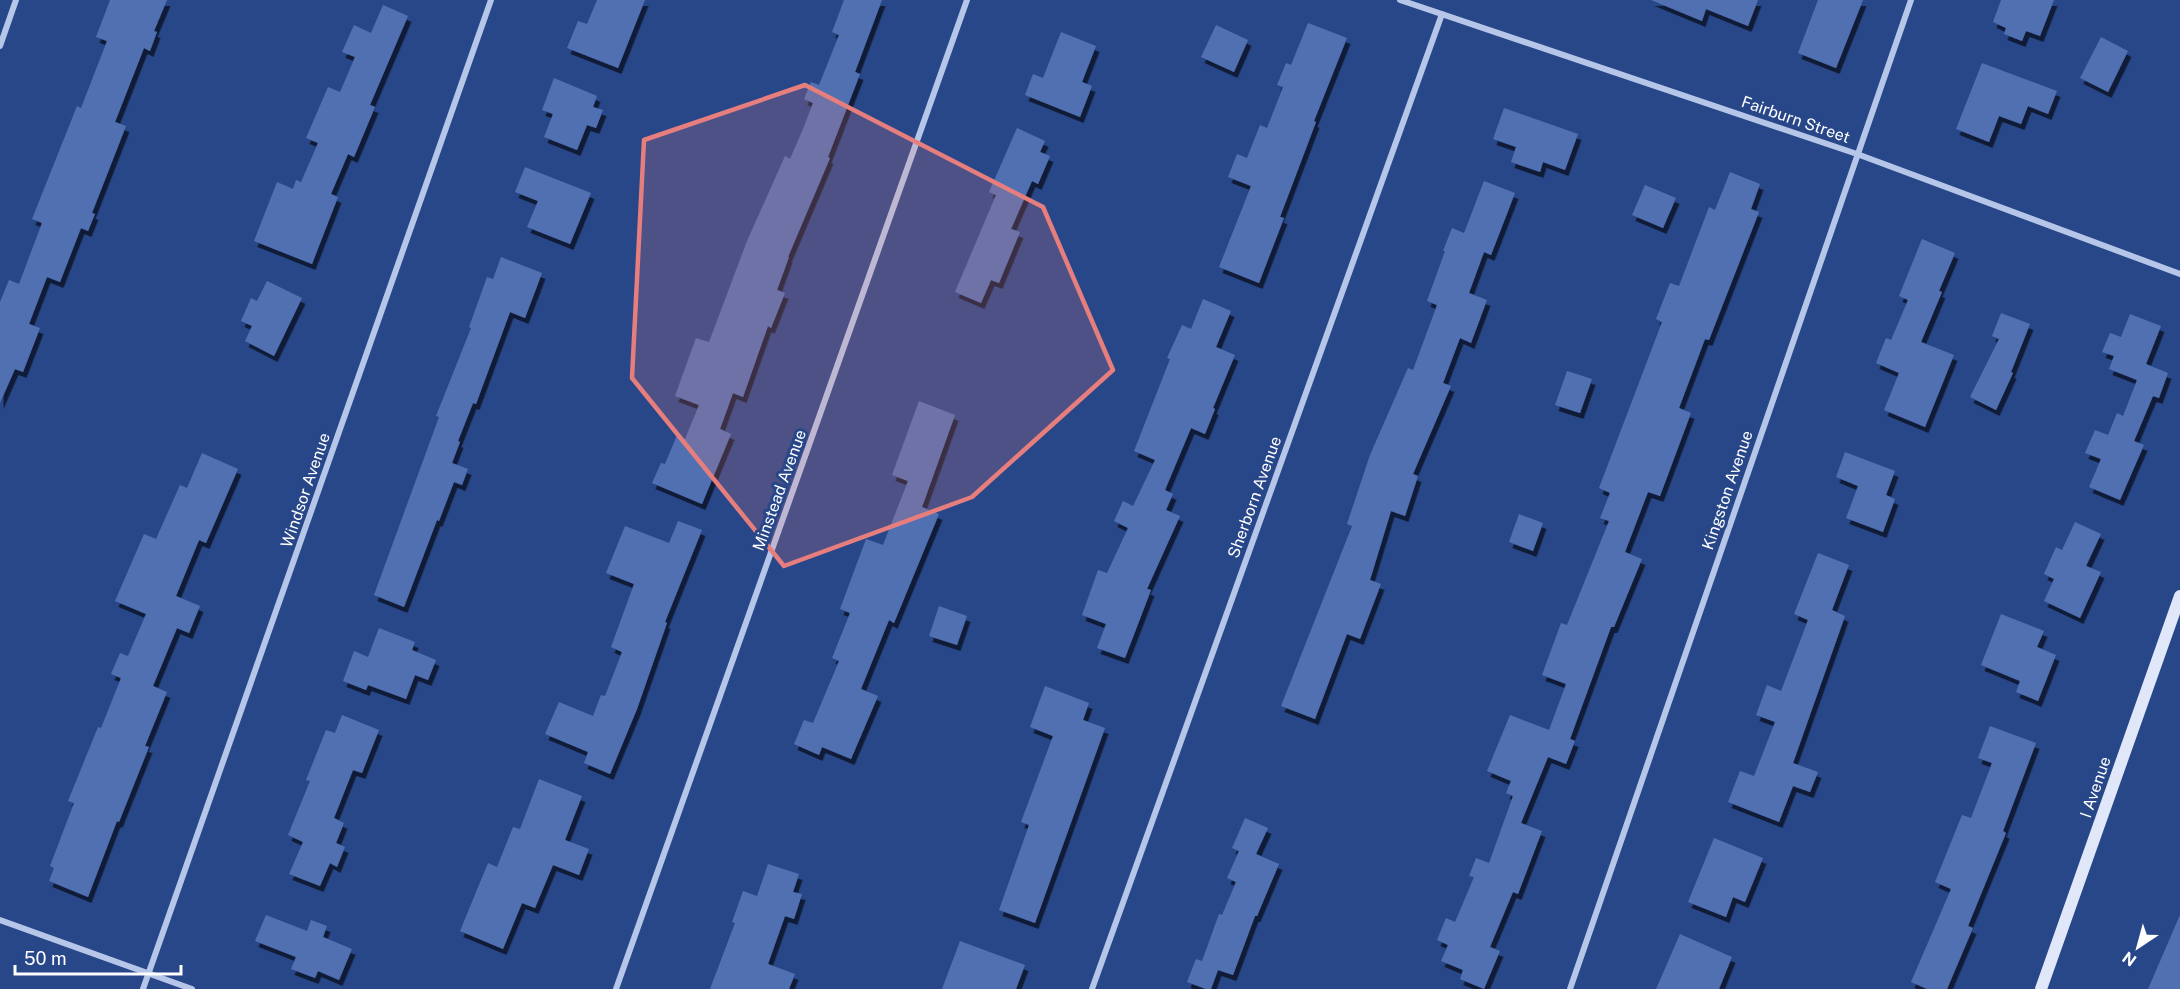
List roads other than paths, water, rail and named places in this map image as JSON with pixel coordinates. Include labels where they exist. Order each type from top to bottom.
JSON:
[{"type":"main road","name":"I Avenue","points":[[2041,989],[2180,596]]},
{"type":"street","points":[[0,46],[16,0]]},
{"type":"street","name":"Windsor Avenue","points":[[143,989],[491,0]]},
{"type":"street","name":"Minstead Avenue","points":[[616,989],[967,0]]},
{"type":"street","name":"Fairburn Street","points":[[1400,0],[1857,154],[2180,274]]},
{"type":"street","name":"Kingston Avenue","points":[[1570,989],[1911,0]]},
{"type":"street","name":"Sherborn Avenue","points":[[1092,989],[1442,14]]},
{"type":"street","points":[[0,920],[192,989]]}]
